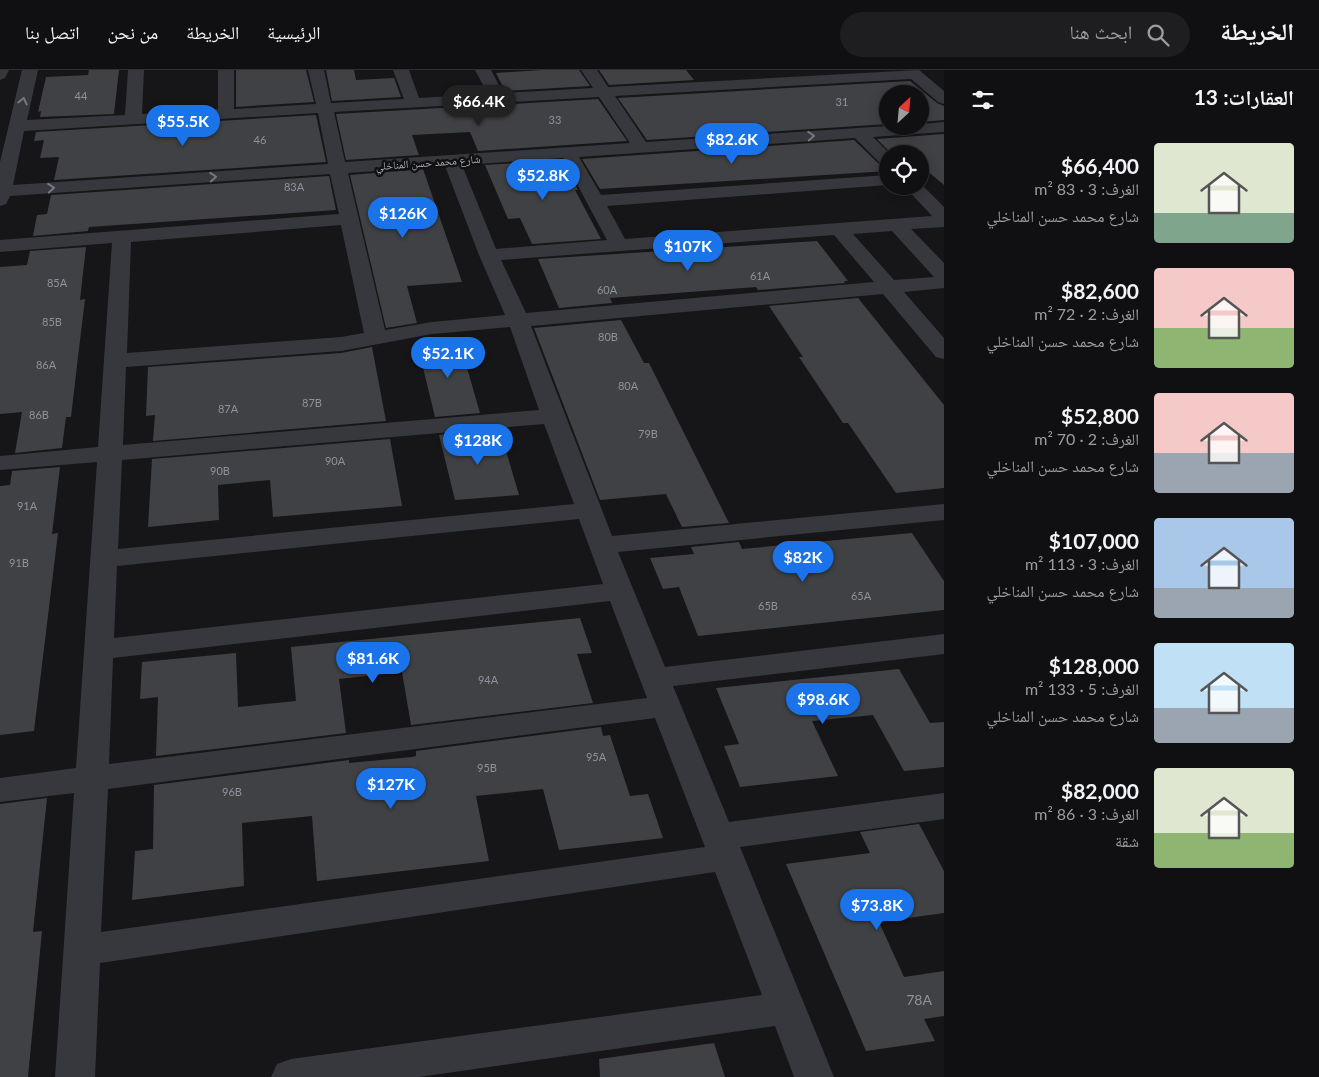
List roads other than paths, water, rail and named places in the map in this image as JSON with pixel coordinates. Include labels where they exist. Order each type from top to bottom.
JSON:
[{"type":"street","points":[[0,75],[1,70]]},
{"type":"street","points":[[1,195],[30,70]]},
{"type":"street","points":[[133,120],[136,70]]},
{"type":"street","points":[[226,70],[226,114]]},
{"type":"street","points":[[316,70],[376,338]]},
{"type":"street","points":[[401,70],[413,103]]},
{"type":"street","points":[[483,70],[498,98]]},
{"type":"street","points":[[589,70],[640,148]]},
{"type":"street","points":[[698,70],[710,85]]},
{"type":"street","points":[[17,126],[710,85],[808,75],[912,72],[941,107]]},
{"type":"street","name":"شارع محمد حسن المناخلي","points":[[1,195],[336,160],[452,160],[944,127]]},
{"type":"street","points":[[610,133],[650,130]]},
{"type":"street","points":[[859,132],[879,152]]},
{"type":"street","name":"شارع محمد حسن المناخلي","points":[[314,152],[336,160],[354,150]]},
{"type":"street","points":[[568,152],[620,245]]},
{"type":"street","points":[[452,160],[489,255],[518,320],[620,591],[662,692],[814,1077]]},
{"type":"street","points":[[6,173],[26,172]]},
{"type":"street","points":[[594,201],[879,181]]},
{"type":"street","points":[[921,195],[944,220]]},
{"type":"street","points":[[0,246],[349,219]]},
{"type":"street","points":[[489,255],[944,220]]},
{"type":"street","points":[[896,224],[944,275]]},
{"type":"street","points":[[839,229],[944,352]]},
{"type":"street","points":[[75,1077],[122,237]]},
{"type":"street","points":[[115,361],[341,344],[417,329],[944,282]]},
{"type":"street","points":[[0,462],[553,416]]},
{"type":"street","points":[[104,559],[590,510]]},
{"type":"street","points":[[604,545],[944,512]]},
{"type":"street","points":[[99,650],[620,591]]},
{"type":"street","points":[[0,790],[662,692],[944,644]]},
{"type":"street","points":[[82,950],[723,847],[944,806]]},
{"type":"street","points":[[291,1077],[787,1008]]}]
